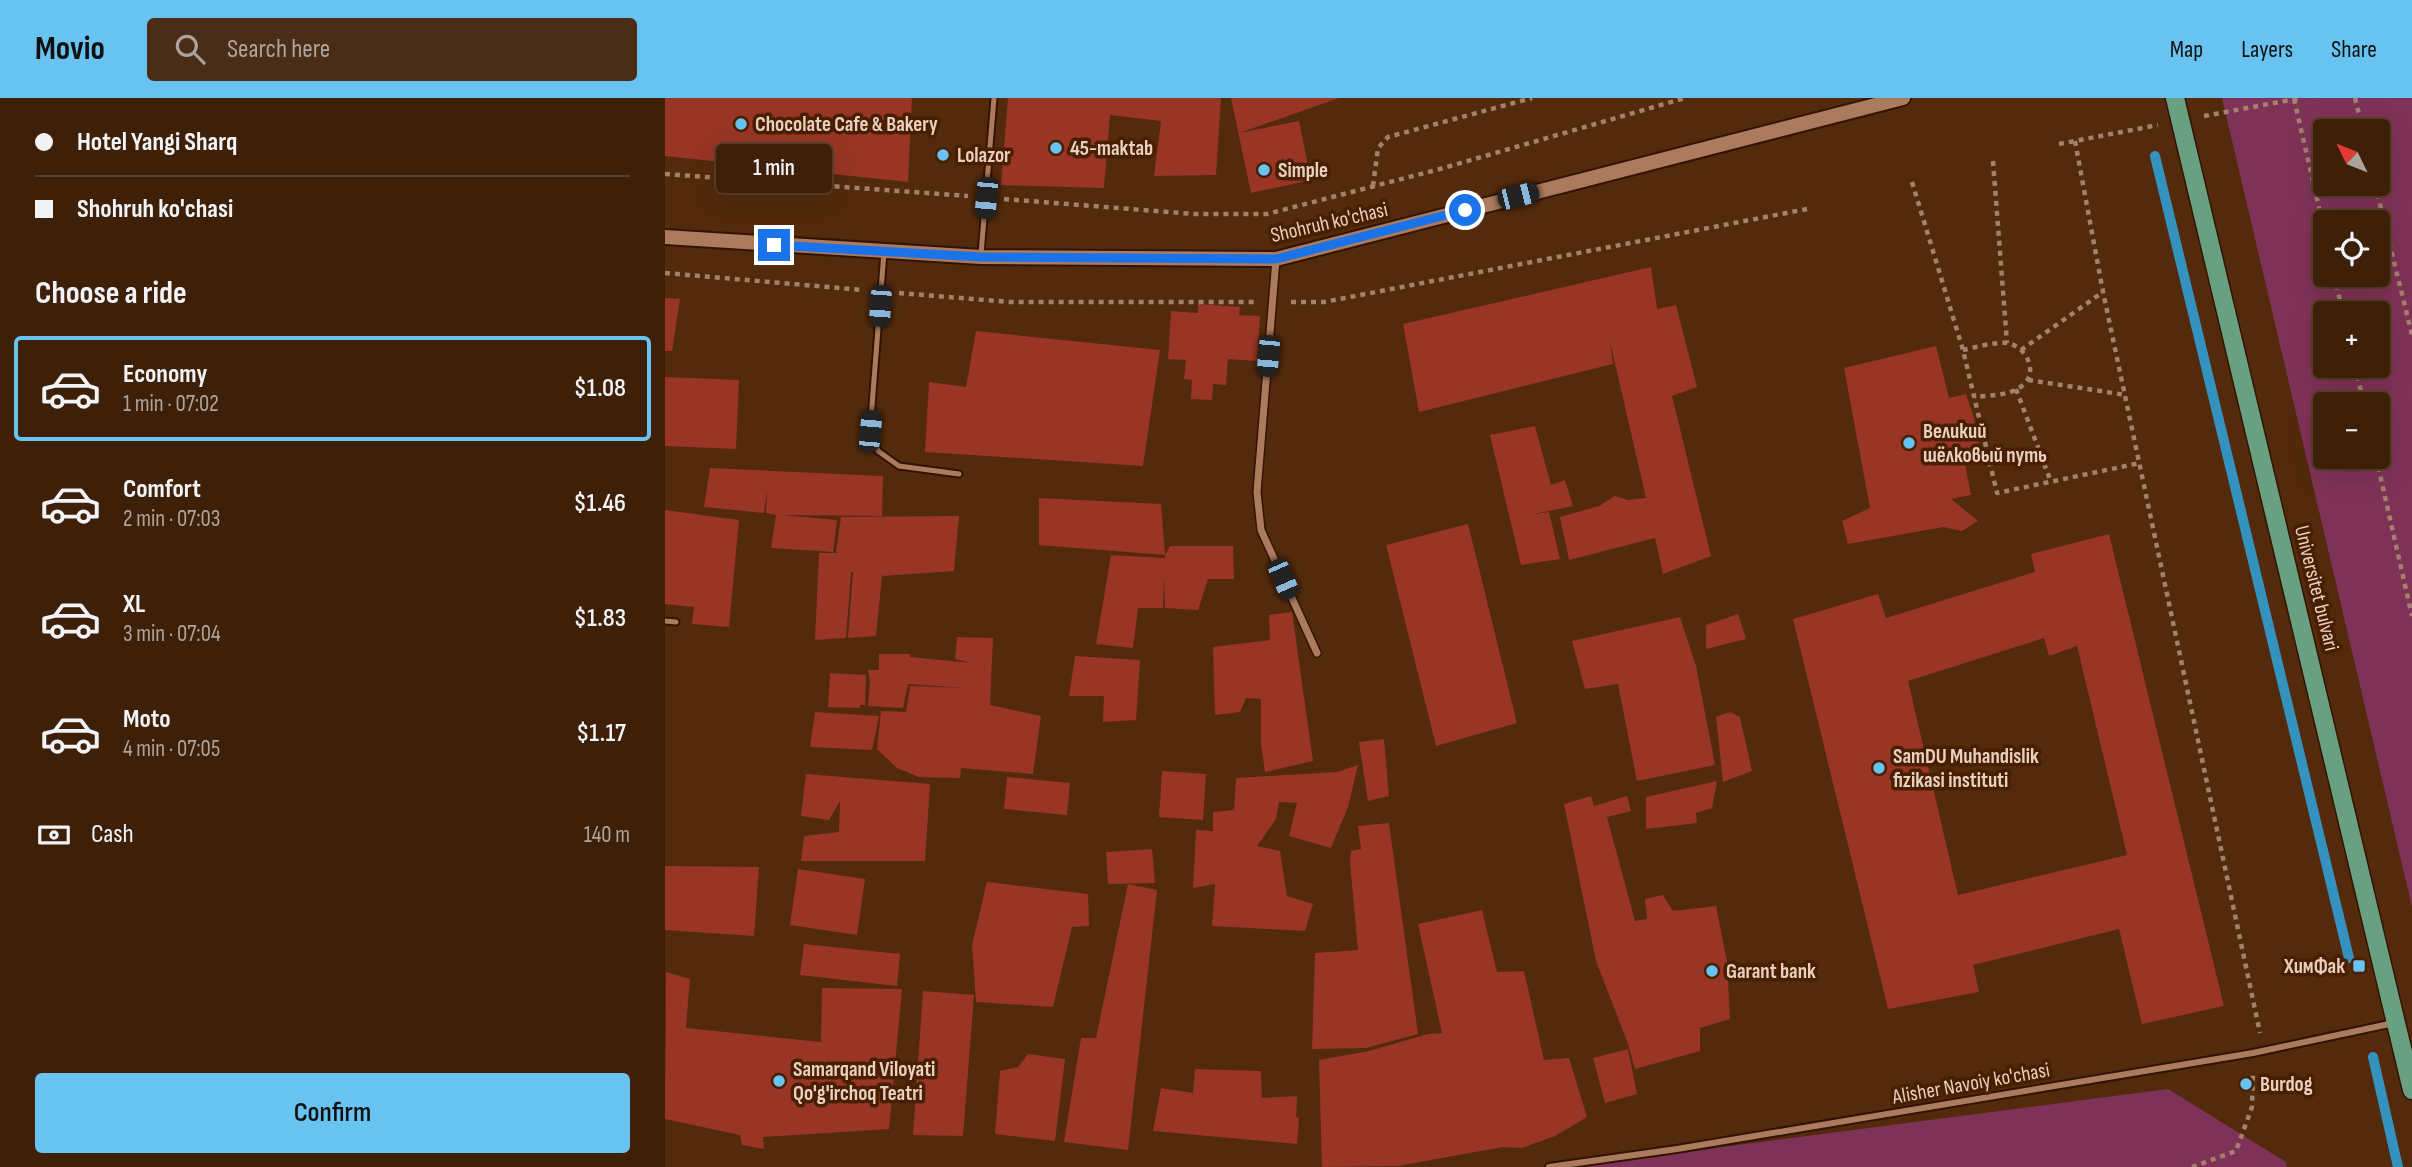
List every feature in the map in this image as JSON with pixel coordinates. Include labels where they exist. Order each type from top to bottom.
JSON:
[{"type":"main road","name":"Shohruh ko'chasi","points":[[665,237],[884,253],[981,257],[1276,259],[1867,102],[1903,98]]},
{"type":"main road","name":"Universitet bulvari","points":[[2175,98],[2412,1090]]},
{"type":"street","points":[[1276,259],[1257,492],[1261,530],[1317,653]]},
{"type":"street","name":"Alisher Navoiy ko'chasi","points":[[1549,1167],[1677,1149],[2253,1053],[2396,1023]]},
{"type":"lane","points":[[981,257],[995,98]]},
{"type":"lane","points":[[884,253],[870,431],[878,451],[899,466],[959,474]]},
{"type":"lane","points":[[665,621],[676,622]]},
{"type":"path","points":[[1373,186],[1378,148],[1388,137],[1532,98]]},
{"type":"path","points":[[665,174],[1194,214],[1267,214],[1685,98]]},
{"type":"path","points":[[2355,98],[2360,119]]},
{"type":"path","points":[[2294,99],[2320,210]]},
{"type":"path","points":[[2075,141],[2103,292],[2264,1051]]},
{"type":"path","points":[[1993,161],[2007,343]]},
{"type":"path","points":[[1912,182],[1963,350],[1997,494],[2140,463]]},
{"type":"path","points":[[2378,196],[2412,335]]},
{"type":"path","points":[[2021,350],[2103,292]]},
{"type":"path","points":[[1963,350],[2007,343],[2018,346],[2026,354],[2031,369],[2028,380],[2016,389],[1975,397]]},
{"type":"path","points":[[2028,380],[2126,395]]},
{"type":"path","points":[[2016,389],[2051,482]]},
{"type":"path","points":[[2379,469],[2412,616]]},
{"type":"path","points":[[2192,1167],[2236,1151],[2252,1107],[2253,1053]]},
{"type":"shaded area","points":[[2222,98],[2412,98],[2412,907]]},
{"type":"shaded area","points":[[2168,1089],[2286,1162],[2287,1167],[1570,1167]]},
{"type":"building","points":[[665,98],[912,98],[908,182],[665,156]]},
{"type":"building","name":"45-maktab","points":[[1008,98],[1221,98],[1216,175],[1154,176],[1161,121],[1110,115],[1104,188],[1001,185]]},
{"type":"building","points":[[1231,98],[1339,98],[1239,133],[1299,121],[1311,180],[1251,193]]},
{"type":"building","points":[[1651,267],[1657,309],[1676,305],[1697,387],[1672,396],[1711,556],[1663,574],[1655,538],[1569,560],[1560,517],[1599,506],[1615,496],[1628,500],[1646,498],[1610,342],[1613,364],[1419,412],[1403,324]]},
{"type":"building","points":[[665,298],[680,299],[672,351],[665,351]]},
{"type":"building","points":[[1198,304],[1240,307],[1239,315],[1260,316],[1257,361],[1228,359],[1226,385],[1213,384],[1212,400],[1191,399],[1192,380],[1184,379],[1186,360],[1168,359],[1171,311],[1198,313]]},
{"type":"building","points":[[976,331],[1160,350],[1143,466],[925,452],[929,382],[966,387]]},
{"type":"building","points":[[1936,346],[1949,398],[1966,394],[1974,418],[1982,461],[1965,464],[1971,495],[1951,499],[1978,521],[1962,531],[1943,527],[1848,544],[1842,521],[1870,508],[1844,368]]},
{"type":"building","points":[[665,377],[739,380],[736,449],[665,446]]},
{"type":"building","points":[[1535,426],[1551,485],[1565,480],[1573,506],[1529,515],[1549,512],[1560,559],[1521,565],[1490,435]]},
{"type":"building","points":[[710,468],[883,476],[882,516],[781,515],[837,520],[833,552],[771,548],[776,515],[766,513],[767,490],[764,513],[704,507]]},
{"type":"building","points":[[1039,498],[1161,504],[1165,555],[1039,545]]},
{"type":"building","points":[[665,510],[739,520],[729,627],[692,624],[694,607],[665,604]]},
{"type":"building","points":[[959,516],[954,571],[882,576],[876,636],[848,638],[851,572],[846,638],[815,640],[819,553],[839,553],[836,552],[841,517]]},
{"type":"building","points":[[1468,524],[1517,723],[1436,746],[1386,545]]},
{"type":"building","name":"SamDU Muhandislik fizikasi instituti","points":[[2109,534],[2224,1006],[2142,1024],[2119,929],[1973,965],[1979,992],[1888,1009],[1793,619],[1878,594],[1886,618],[2035,572],[2031,554]],"holes":[[[2044,638],[2049,656],[2077,646],[2127,855],[1958,895],[1908,681]]]},
{"type":"building","points":[[1170,546],[1233,546],[1234,579],[1208,579],[1198,610],[1165,608],[1164,577],[1163,608],[1138,608],[1133,648],[1096,644],[1111,555],[1165,558]]},
{"type":"building","points":[[1292,612],[1313,761],[1265,772],[1261,744],[1261,699],[1246,698],[1240,712],[1215,715],[1213,647],[1270,640],[1269,615]]},
{"type":"building","points":[[1738,614],[1746,639],[1706,649],[1706,625]]},
{"type":"building","points":[[1680,617],[1696,666],[1715,765],[1637,781],[1618,684],[1585,689],[1572,641]]},
{"type":"building","points":[[957,637],[993,638],[990,705],[1041,716],[1033,774],[961,768],[960,778],[919,777],[897,768],[877,749],[881,711],[906,712],[910,686],[967,688],[908,684],[903,708],[868,706],[868,670],[879,670],[879,654],[910,654],[910,657],[971,663],[955,659]]},
{"type":"building","points":[[1075,656],[1140,660],[1136,720],[1103,722],[1104,696],[1069,696]]},
{"type":"building","points":[[830,673],[866,675],[865,705],[860,705],[860,708],[828,707]]},
{"type":"building","points":[[815,712],[879,716],[872,750],[810,747]]},
{"type":"building","points":[[1730,712],[1740,717],[1752,771],[1723,782],[1716,717]]},
{"type":"building","points":[[1384,739],[1389,796],[1368,801],[1359,742]]},
{"type":"building","points":[[1358,765],[1348,807],[1331,848],[1289,836],[1297,803],[1279,802],[1276,819],[1257,846],[1280,851],[1287,896],[1313,904],[1305,931],[1212,926],[1215,884],[1193,888],[1196,830],[1213,831],[1213,812],[1234,810],[1236,778],[1337,772]]},
{"type":"building","points":[[1162,771],[1206,774],[1203,820],[1159,817]]},
{"type":"building","points":[[806,774],[930,784],[925,861],[801,861],[804,836],[839,832],[840,801],[829,820],[801,816]]},
{"type":"building","points":[[1007,777],[1070,783],[1067,815],[1004,809]]},
{"type":"building","points":[[1717,781],[1712,808],[1696,813],[1697,823],[1646,829],[1646,797]]},
{"type":"building","points":[[1591,796],[1594,806],[1627,796],[1631,811],[1607,817],[1635,921],[1647,919],[1645,899],[1663,895],[1673,911],[1716,906],[1727,961],[1730,1019],[1700,1028],[1700,1051],[1635,1069],[1596,961],[1564,804]]},
{"type":"building","points":[[1389,823],[1418,1034],[1366,1048],[1312,1049],[1315,953],[1358,950],[1350,863],[1351,851],[1361,849],[1358,826]]},
{"type":"building","points":[[1152,849],[1155,883],[1108,884],[1106,852]]},
{"type":"building","points":[[665,866],[759,867],[754,936],[665,930]]},
{"type":"building","points":[[798,869],[865,879],[857,935],[790,925]]},
{"type":"building","points":[[987,882],[1088,894],[1089,926],[1072,927],[1053,1007],[976,1002],[972,945]]},
{"type":"building","points":[[1128,884],[1157,890],[1128,1150],[1064,1142],[1081,1038],[1096,1038]]},
{"type":"building","points":[[1482,910],[1497,972],[1524,971],[1544,1060],[1569,1058],[1587,1117],[1555,1136],[1522,1148],[1503,1147],[1398,1166],[1322,1167],[1319,1060],[1442,1033],[1418,924]]},
{"type":"building","points":[[804,944],[900,954],[897,986],[800,975]]},
{"type":"building","name":"Samarqand Viloyati Qo'g'irchoq Teatri","points":[[666,972],[690,979],[686,1028],[821,1042],[822,988],[902,989],[889,1129],[763,1137],[764,1149],[742,1145],[740,1135],[665,1119]]},
{"type":"building","points":[[923,991],[974,995],[963,1136],[913,1135]]},
{"type":"building","points":[[1628,1049],[1637,1094],[1605,1103],[1593,1058]]},
{"type":"building","points":[[1028,1054],[1065,1059],[1055,1141],[995,1134],[1000,1071],[1018,1067]]},
{"type":"building","points":[[1195,1069],[1261,1071],[1262,1098],[1297,1096],[1297,1144],[1153,1131],[1161,1088],[1193,1093]]},
{"type":"waterway","points":[[2155,156],[2349,958]]},
{"type":"waterway","points":[[2373,1057],[2398,1167]]},
{"type":"place","name":"Chocolate Cafe & Bakery","points":[[741,124]]},
{"type":"place","name":"45-maktab","points":[[1056,148]]},
{"type":"place","name":"Lolazor","points":[[943,155]]},
{"type":"place","name":"Simple","points":[[1264,170]]},
{"type":"place","name":"Великий шёлковый путь","points":[[1909,443]]},
{"type":"place","name":"SamDU Muhandislik fizikasi instituti","points":[[1879,768]]},
{"type":"place","name":"ХимФак","points":[[2359,966]]},
{"type":"place","name":"Garant bank","points":[[1712,971]]},
{"type":"place","name":"Samarqand Viloyati Qo'g'irchoq Teatri","points":[[779,1081]]},
{"type":"place","name":"Burdog","points":[[2246,1084]]},
{"type":"route","points":[[774,245],[981,257],[1276,259],[1465,210]]}]
